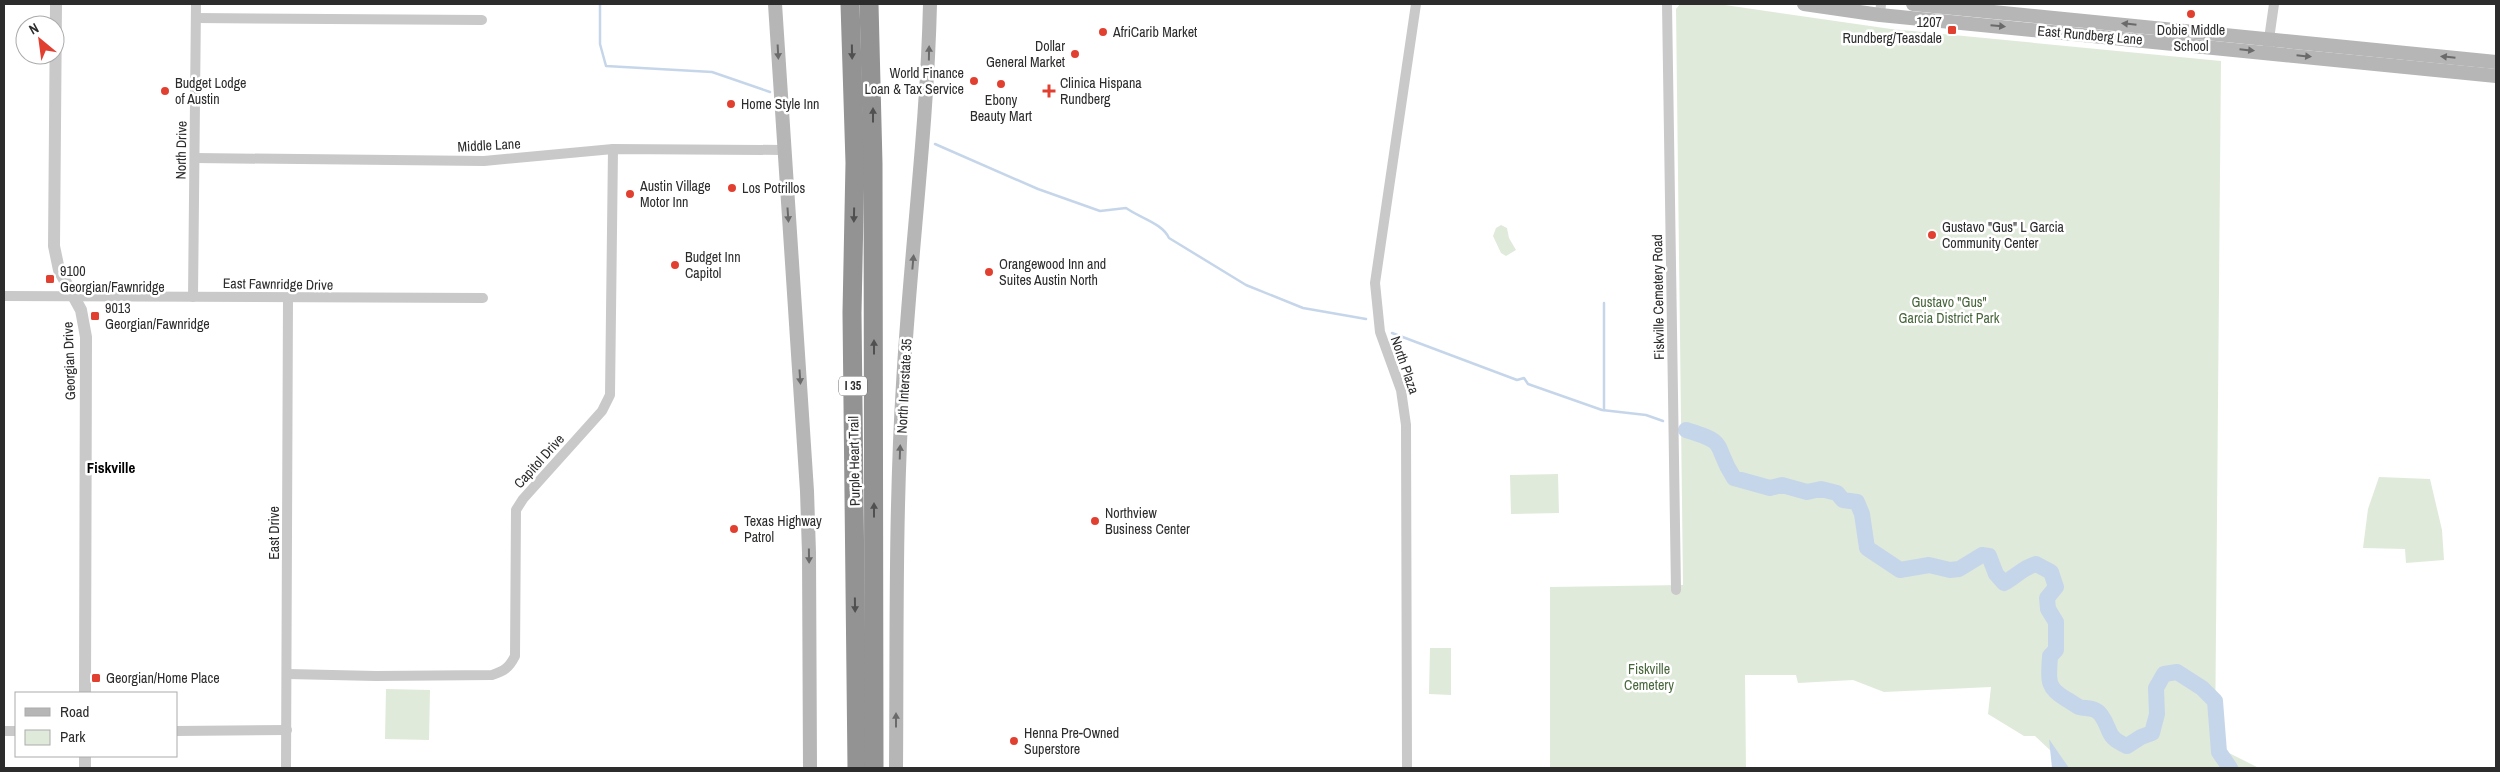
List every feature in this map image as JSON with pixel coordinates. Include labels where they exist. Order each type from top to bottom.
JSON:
[{"type":"highway","name":"Purple Heart Trail","points":[[850,4],[855,163],[852,313],[857,768]]},
{"type":"highway","name":"Purple Heart Trail","points":[[869,4],[873,114],[874,768]]},
{"type":"highway","points":[[874,548],[883,602],[886,768]]},
{"type":"main road","points":[[775,4],[810,554],[810,768]]},
{"type":"main road","name":"North Interstate 35","points":[[896,768],[897,545],[903,383],[928,84],[930,4]]},
{"type":"main road","name":"East Rundberg Lane","points":[[1804,4],[1880,9],[1965,23],[2065,33],[2268,45],[2346,46],[2496,62]]},
{"type":"main road","name":"East Rundberg Lane","points":[[1913,4],[2067,18],[2268,45],[2342,60],[2496,76]]},
{"type":"main road","points":[[1954,7],[1965,23]]},
{"type":"main road","points":[[2065,33],[2067,18]]},
{"type":"main road","points":[[2342,60],[2346,46]]},
{"type":"main road","points":[[2406,67],[2407,52]]},
{"type":"street","name":"Georgian Drive","points":[[56,4],[54,246],[59,270],[84,319],[86,337],[85,692]]},
{"type":"street","name":"North Drive","points":[[193,297],[196,4]]},
{"type":"street","name":"North Plaza","points":[[1407,768],[1406,425],[1401,390],[1380,332],[1375,283],[1416,4]]},
{"type":"street","name":"Fiskville Cemetery Road","points":[[1667,4],[1676,590]]},
{"type":"street","points":[[2268,45],[2274,4]]},
{"type":"street","points":[[196,18],[482,20]]},
{"type":"street","name":"Middle Lane","points":[[195,158],[484,161],[613,149],[784,150]]},
{"type":"street","name":"Capitol Drive","points":[[288,674],[376,676],[492,675],[503,672],[510,666],[514,656],[516,510],[523,499],[602,411],[610,395],[613,149]]},
{"type":"street","name":"East Fawnridge Drive","points":[[4,296],[483,298]]},
{"type":"street","name":"East Drive","points":[[286,768],[288,674],[288,298]]},
{"type":"street","points":[[178,731],[286,730]]},
{"type":"green space","name":"Gustavo \"Gus\" Garcia District Park","points":[[1680,4],[1718,4],[1891,29],[2221,61],[2215,746],[2259,768],[2069,768],[2035,736],[2024,736],[1988,714],[1991,687],[1884,692],[1853,680],[1798,683],[1796,675],[1745,675],[1746,768],[1550,768],[1550,587],[1683,585],[1676,9]]},
{"type":"green space","points":[[1501,225],[1507,228],[1509,238],[1516,250],[1506,256],[1501,253],[1493,236],[1496,228]]},
{"type":"green space","points":[[1558,474],[1559,513],[1511,514],[1510,475]]},
{"type":"green space","points":[[2379,477],[2430,479],[2442,530],[2444,560],[2406,563],[2405,549],[2363,548],[2368,509]]},
{"type":"green space","points":[[1430,648],[1451,648],[1451,695],[1429,694]]},
{"type":"green space","points":[[386,689],[430,690],[429,740],[385,739]]},
{"type":"water","points":[[2049,739],[2069,768],[2052,768]]},
{"type":"waterway","points":[[600,4],[600,44],[606,66],[712,72],[770,92]]},
{"type":"waterway","points":[[935,144],[1038,189],[1100,211],[1126,208],[1161,228],[1169,238],[1246,285],[1303,308],[1366,319]]},
{"type":"waterway","points":[[1604,303],[1604,410]]},
{"type":"waterway","points":[[1392,333],[1517,380],[1524,378],[1528,384],[1602,410],[1646,415],[1663,421]]},
{"type":"waterway","points":[[1686,430],[1700,434],[1715,442],[1719,446],[1727,467],[1734,478],[1770,488],[1782,485],[1807,492],[1821,489],[1837,493],[1843,500],[1857,502],[1862,514],[1867,548],[1900,570],[1929,565],[1950,570],[1959,569],[1982,555],[1989,556],[1996,574],[2004,583],[2036,564],[2051,572],[2056,587],[2047,598],[2048,609],[2056,622],[2056,650],[2050,656],[2049,676],[2054,690],[2079,707],[2094,709],[2099,712],[2112,736],[2127,746],[2141,737],[2152,733],[2157,714],[2156,688],[2164,674],[2177,672],[2202,688],[2215,701],[2219,752],[2230,768]]},
{"type":"place","name":"Dobie Middle School","points":[[2191,14]]},
{"type":"place","name":"1207 Rundberg/Teasdale","points":[[1952,30]]},
{"type":"place","name":"AfriCarib Market","points":[[1103,32]]},
{"type":"place","name":"Dollar General Market","points":[[1075,54]]},
{"type":"place","name":"World Finance Loan & Tax Service","points":[[974,81]]},
{"type":"place","name":"Ebony Beauty Mart","points":[[1001,84]]},
{"type":"place","name":"Budget Lodge of Austin","points":[[165,91]]},
{"type":"place","name":"Clinica Hispana Rundberg","points":[[1049,91]]},
{"type":"place","name":"Home Style Inn","points":[[731,104]]},
{"type":"place","name":"Los Potrillos","points":[[732,188]]},
{"type":"place","name":"Austin Village Motor Inn","points":[[630,194]]},
{"type":"place","name":"Gustavo \"Gus\" L Garcia Community Center","points":[[1932,235]]},
{"type":"place","name":"Budget Inn Capitol","points":[[675,265]]},
{"type":"place","name":"Orangewood Inn and Suites Austin North","points":[[989,272]]},
{"type":"place","name":"9100 Georgian/Fawnridge","points":[[50,279]]},
{"type":"place","name":"9013 Georgian/Fawnridge","points":[[95,316]]},
{"type":"place","name":"Northview Business Center","points":[[1095,521]]},
{"type":"place","name":"Texas Highway Patrol","points":[[734,529]]},
{"type":"place","name":"Georgian/Home Place","points":[[96,678]]},
{"type":"place","name":"Henna Pre-Owned Superstore","points":[[1014,741]]},
{"type":"district","name":"Fiskville","points":[[111,467]]},
{"type":"park label","name":"Fiskville Cemetery","points":[[1649,678]]}]
